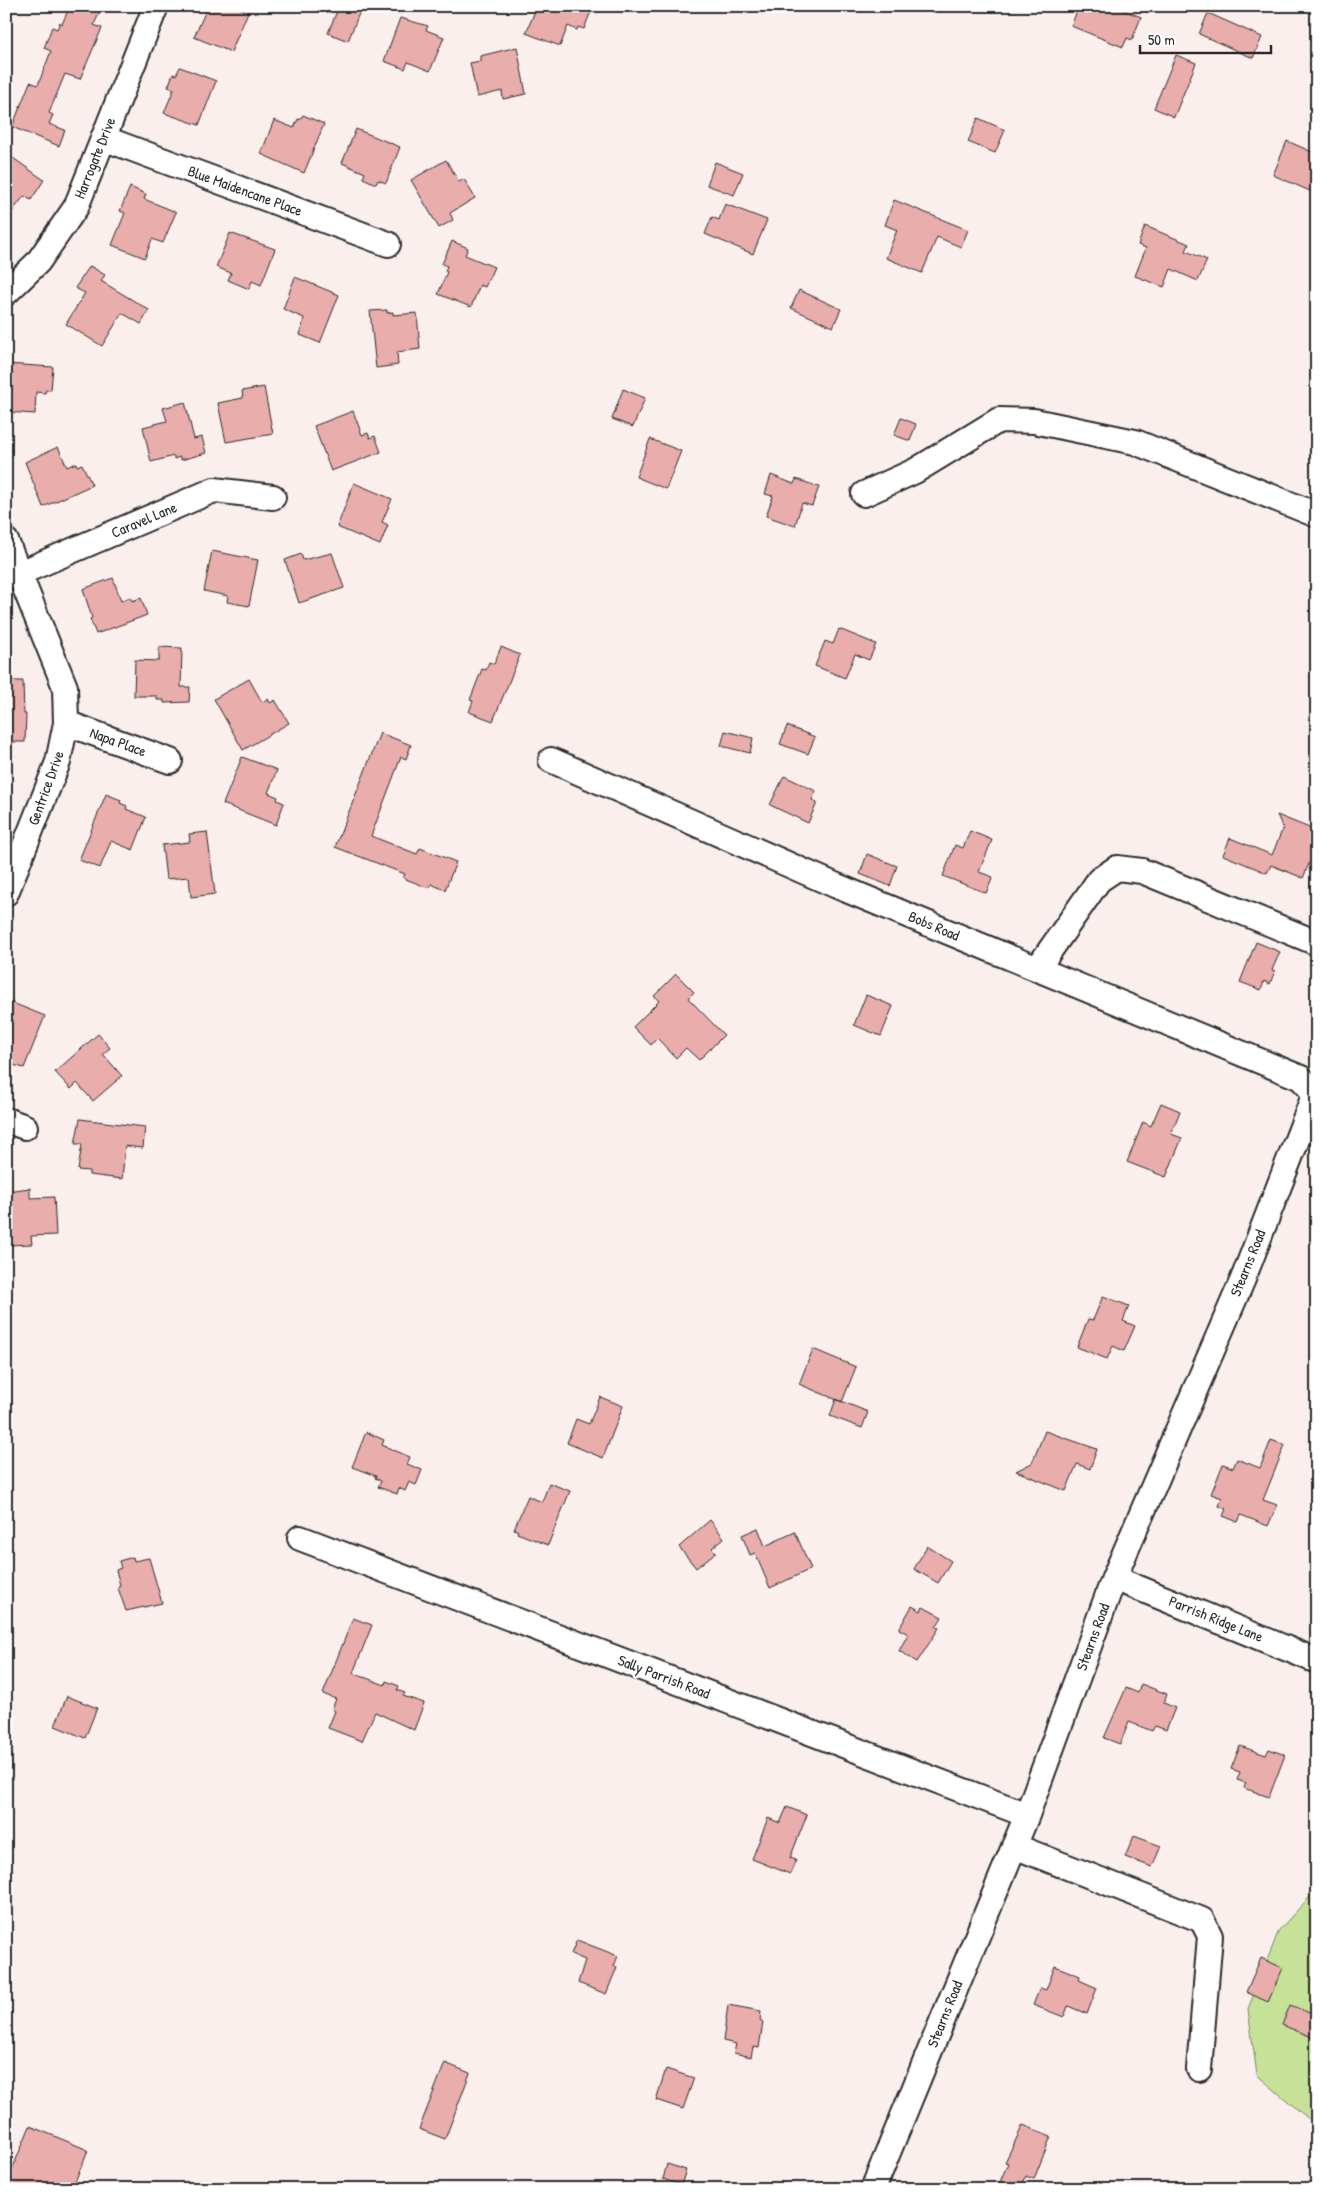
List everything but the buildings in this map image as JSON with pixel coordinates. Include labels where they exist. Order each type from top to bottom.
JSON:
[{"type":"street","name":"Harrogate Drive","points":[[6,294],[38,262],[76,207],[156,6]]},
{"type":"street","name":"Blue Maidencane Place","points":[[103,138],[388,244]]},
{"type":"street","points":[[864,494],[915,471],[999,420],[1034,421],[1135,442],[1317,514]]},
{"type":"street","name":"Caravel Lane","points":[[20,573],[214,490],[273,497]]},
{"type":"street","name":"Gentrice Drive","points":[[6,541],[65,688],[66,723],[58,762],[6,893]]},
{"type":"street","name":"Napa Place","points":[[66,723],[170,761]]},
{"type":"street","name":"Bobs Road","points":[[551,760],[837,886],[1301,1078],[1316,1093]]},
{"type":"street","points":[[1038,969],[1099,880],[1116,868],[1142,870],[1317,943]]},
{"type":"street","name":"Stearns Road","points":[[873,2189],[1027,1815],[1114,1578],[1243,1279],[1316,1093]]},
{"type":"street","name":"Sally Parrish Road","points":[[300,1538],[1027,1815]]},
{"type":"street","name":"Parrish Ridge Lane","points":[[1114,1578],[1317,1661]]},
{"type":"street","points":[[1014,1846],[1202,1920],[1210,1936],[1199,2069]]},
{"type":"green space","points":[[1317,1889],[1317,2126],[1257,2075],[1248,2009],[1279,1930]]}]
